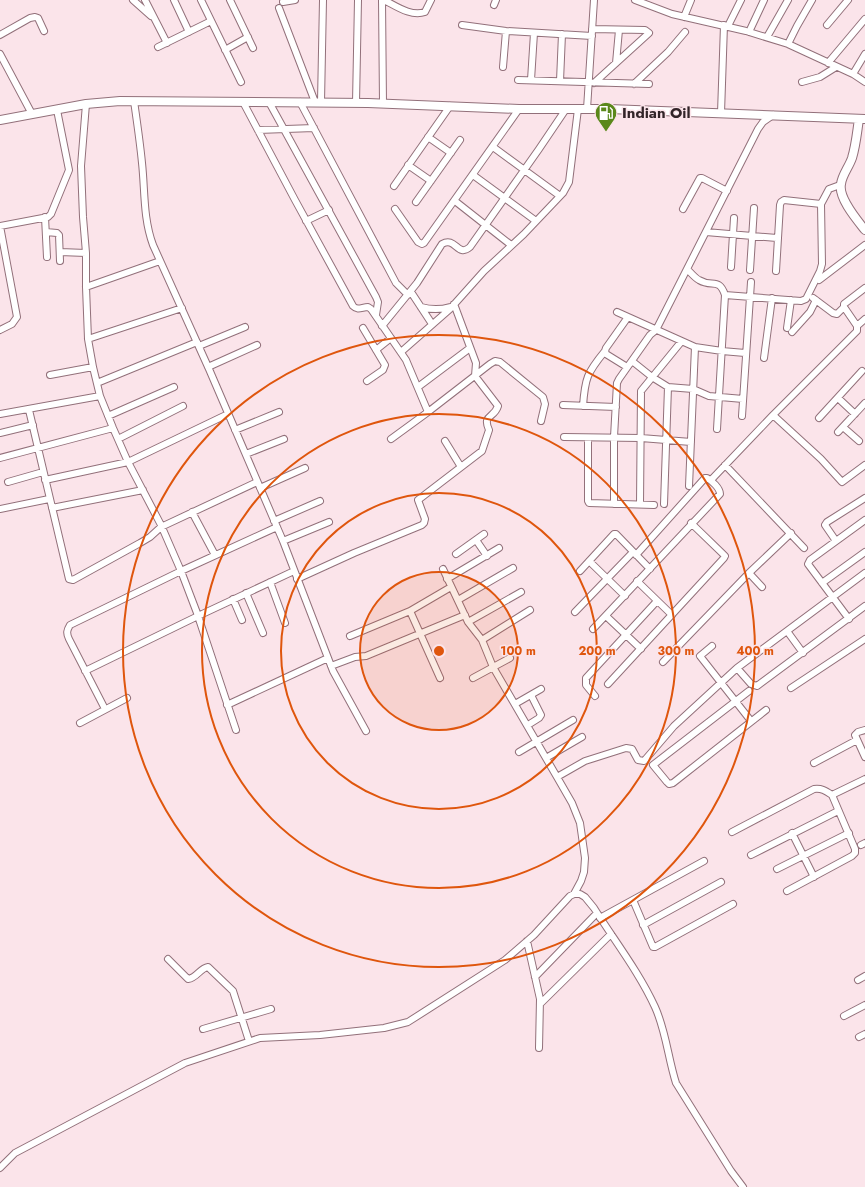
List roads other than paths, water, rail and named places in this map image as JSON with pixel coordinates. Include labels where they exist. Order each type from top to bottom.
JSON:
[{"type":"main road","points":[[0,120],[86,104],[134,101],[383,103],[519,109],[587,109],[862,119],[852,158],[840,185],[842,194],[852,214],[864,224]]},
{"type":"street","points":[[134,0],[155,20]]},
{"type":"street","points":[[145,0],[167,43]]},
{"type":"street","points":[[174,0],[189,32]]},
{"type":"street","points":[[202,0],[241,82]]},
{"type":"street","points":[[230,0],[253,48]]},
{"type":"street","points":[[283,2],[295,0]]},
{"type":"street","points":[[318,102],[323,0]]},
{"type":"street","points":[[356,103],[358,0]]},
{"type":"street","points":[[383,103],[383,0],[399,8],[420,14],[425,12],[431,0]]},
{"type":"street","points":[[399,8],[402,0]]},
{"type":"street","points":[[587,109],[591,83],[594,0]]},
{"type":"street","points":[[635,0],[672,14],[726,26],[788,44],[853,74],[865,82]]},
{"type":"street","points":[[684,17],[691,0]]},
{"type":"street","points":[[721,113],[726,26],[741,0]]},
{"type":"street","points":[[749,32],[764,0]]},
{"type":"street","points":[[767,37],[788,0]]},
{"type":"street","points":[[788,44],[812,0]]},
{"type":"street","points":[[827,25],[848,0]]},
{"type":"street","points":[[279,8],[318,102]]},
{"type":"street","points":[[0,35],[30,18],[35,17],[38,18],[44,30]]},
{"type":"street","points":[[828,63],[865,18]]},
{"type":"street","points":[[158,47],[212,21]]},
{"type":"street","points":[[462,25],[506,31],[592,36]]},
{"type":"street","points":[[591,83],[649,33],[645,30],[592,29]]},
{"type":"street","points":[[616,63],[619,30]]},
{"type":"street","points":[[503,67],[506,31]]},
{"type":"street","points":[[531,80],[534,32]]},
{"type":"street","points":[[634,84],[668,52],[685,32]]},
{"type":"street","points":[[560,82],[562,34]]},
{"type":"street","points":[[226,50],[248,37]]},
{"type":"street","points":[[0,54],[32,114]]},
{"type":"street","points":[[853,74],[865,54]]},
{"type":"street","points":[[802,82],[820,77],[836,67]]},
{"type":"street","points":[[518,80],[649,84]]},
{"type":"street","points":[[134,101],[142,162],[148,231],[283,541],[331,666],[366,731]]},
{"type":"street","points":[[243,102],[353,306],[358,309],[368,307],[376,315],[410,368],[428,412]]},
{"type":"street","points":[[269,102],[376,297],[378,302],[376,315]]},
{"type":"street","points":[[300,102],[396,283],[409,293],[421,307],[432,324]]},
{"type":"street","points":[[86,104],[81,166],[86,253],[88,338],[93,367],[100,396],[113,428],[128,462],[161,526],[181,571],[198,616],[236,730]]},
{"type":"street","points":[[394,186],[450,106]]},
{"type":"street","points":[[394,209],[414,236],[422,244],[427,240],[519,109]]},
{"type":"street","points":[[382,326],[425,273],[442,244],[451,242],[460,250],[466,250],[470,247],[566,109]]},
{"type":"street","points":[[400,352],[452,305],[567,188],[578,109]]},
{"type":"street","points":[[0,330],[12,324],[17,317],[0,226],[45,217],[50,214],[69,170],[57,110]]},
{"type":"street","points":[[614,504],[614,437],[617,381],[650,335],[656,330],[758,129],[763,122],[773,115]]},
{"type":"street","points":[[258,130],[314,128]]},
{"type":"street","points":[[428,137],[451,152]]},
{"type":"street","points":[[416,202],[460,140]]},
{"type":"street","points":[[493,147],[560,196]]},
{"type":"street","points":[[408,165],[431,181]]},
{"type":"street","points":[[473,174],[536,221]]},
{"type":"street","points":[[683,208],[700,178],[727,191]]},
{"type":"street","points":[[725,295],[791,300],[806,299],[822,264],[821,204],[829,189],[840,185]]},
{"type":"street","points":[[776,271],[777,238],[781,202],[784,200],[821,204]]},
{"type":"street","points":[[455,201],[511,245]]},
{"type":"street","points":[[750,270],[754,208]]},
{"type":"street","points":[[306,221],[328,210]]},
{"type":"street","points":[[45,217],[47,257]]},
{"type":"street","points":[[730,267],[734,218]]},
{"type":"street","points":[[46,232],[57,233],[59,235],[60,261]]},
{"type":"street","points":[[706,232],[777,238]]},
{"type":"street","points":[[819,280],[865,245]]},
{"type":"street","points":[[60,252],[86,253]]},
{"type":"street","points":[[86,287],[160,260]]},
{"type":"street","points":[[687,269],[698,280],[720,284],[725,295],[717,429]]},
{"type":"street","points":[[742,416],[745,353],[751,282]]},
{"type":"street","points":[[791,300],[790,330],[810,312],[814,299],[833,313],[837,314],[844,308],[844,304],[865,288]]},
{"type":"street","points":[[764,358],[772,298]]},
{"type":"street","points":[[421,307],[431,310],[441,310],[452,305]]},
{"type":"street","points":[[297,579],[354,553],[422,525],[425,518],[418,500],[482,451],[489,430],[485,422],[486,419],[497,410],[498,406],[475,376],[476,363],[452,305]]},
{"type":"street","points":[[88,338],[182,308]]},
{"type":"street","points":[[844,308],[857,326]]},
{"type":"street","points":[[618,312],[694,347],[745,353]]},
{"type":"street","points":[[583,406],[584,384],[587,376],[628,317]]},
{"type":"street","points":[[711,480],[773,415],[857,331],[857,326],[865,319]]},
{"type":"street","points":[[97,383],[245,327]]},
{"type":"street","points":[[363,328],[385,365],[385,368],[367,381]]},
{"type":"street","points":[[376,350],[391,338]]},
{"type":"street","points":[[640,504],[641,391],[681,342]]},
{"type":"street","points":[[208,367],[257,345]]},
{"type":"street","points":[[689,486],[694,347]]},
{"type":"street","points":[[418,387],[470,348]]},
{"type":"street","points":[[605,351],[606,354],[627,367]]},
{"type":"street","points":[[391,439],[495,361],[500,362],[543,397],[545,404],[541,421]]},
{"type":"street","points":[[632,361],[652,377],[668,387],[693,389],[704,395],[743,399]]},
{"type":"street","points":[[50,375],[93,367]]},
{"type":"street","points":[[819,418],[862,371]]},
{"type":"street","points":[[108,416],[174,387]]},
{"type":"street","points":[[664,504],[668,387]]},
{"type":"street","points":[[0,414],[29,410],[100,396]]},
{"type":"street","points":[[838,398],[857,411],[865,414]]},
{"type":"street","points":[[838,432],[865,403]]},
{"type":"street","points":[[563,405],[616,407]]},
{"type":"street","points":[[118,439],[183,406]]},
{"type":"street","points":[[29,410],[69,579],[73,580],[150,537],[161,526],[192,512],[304,468]]},
{"type":"street","points":[[235,430],[279,412]]},
{"type":"street","points":[[45,480],[128,462],[228,414]]},
{"type":"street","points":[[773,415],[821,459],[842,482],[865,465]]},
{"type":"street","points":[[0,433],[33,425]]},
{"type":"street","points":[[843,427],[859,441]]},
{"type":"street","points":[[0,458],[113,428]]},
{"type":"street","points":[[564,437],[641,438],[690,442]]},
{"type":"street","points":[[588,438],[589,503],[654,505]]},
{"type":"street","points":[[246,454],[284,439]]},
{"type":"street","points":[[445,441],[461,467]]},
{"type":"street","points":[[725,465],[804,548]]},
{"type":"street","points":[[8,482],[43,472]]},
{"type":"street","points":[[575,612],[606,579],[635,553],[705,478],[711,480],[719,490],[720,494],[691,523],[593,630]]},
{"type":"street","points":[[52,508],[143,490]]},
{"type":"street","points":[[836,541],[827,529],[827,522],[865,498]]},
{"type":"street","points":[[0,509],[49,499]]},
{"type":"street","points":[[274,521],[320,501]]},
{"type":"street","points":[[192,512],[214,555]]},
{"type":"street","points":[[849,618],[808,564],[810,560],[865,520]]},
{"type":"street","points":[[283,541],[329,522]]},
{"type":"street","points":[[608,684],[724,558],[725,556],[691,523]]},
{"type":"street","points":[[105,709],[67,634],[67,629],[70,625],[214,555],[277,527]]},
{"type":"street","points":[[664,662],[749,573],[790,533]]},
{"type":"street","points":[[456,554],[484,534]]},
{"type":"street","points":[[580,571],[614,534],[616,534],[650,569]]},
{"type":"street","points":[[476,540],[486,556]]},
{"type":"street","points":[[447,579],[499,548]]},
{"type":"street","points":[[822,583],[865,552]]},
{"type":"street","points":[[589,561],[624,596]]},
{"type":"street","points":[[458,600],[513,568]]},
{"type":"street","points":[[0,1168],[15,1153],[185,1063],[260,1038],[320,1035],[391,1027],[408,1022],[505,960],[527,941],[565,900],[574,894],[582,881],[585,858],[582,830],[572,803],[493,667],[482,640],[468,622],[443,569]]},
{"type":"street","points":[[85,670],[232,599],[294,571]]},
{"type":"street","points":[[749,573],[762,587]]},
{"type":"street","points":[[557,777],[585,761],[626,748],[632,749],[638,760],[644,761],[674,726],[738,668],[865,573]]},
{"type":"street","points":[[637,581],[672,615]]},
{"type":"street","points":[[270,582],[285,623]]},
{"type":"street","points":[[350,636],[410,611],[451,587]]},
{"type":"street","points":[[468,622],[521,592]]},
{"type":"street","points":[[246,593],[263,633]]},
{"type":"street","points":[[232,599],[242,620]]},
{"type":"street","points":[[595,696],[586,685],[586,678],[657,601]]},
{"type":"street","points":[[738,668],[751,684],[757,686],[865,606]]},
{"type":"street","points":[[482,640],[530,610]]},
{"type":"street","points":[[410,611],[440,678]]},
{"type":"street","points":[[331,666],[355,657],[366,656],[465,615]]},
{"type":"street","points":[[606,616],[641,648]]},
{"type":"street","points":[[787,631],[803,653]]},
{"type":"street","points":[[791,688],[865,639]]},
{"type":"street","points":[[712,646],[700,656],[751,722]]},
{"type":"street","points":[[227,705],[328,658]]},
{"type":"street","points":[[473,678],[510,658]]},
{"type":"street","points":[[515,704],[540,689]]},
{"type":"street","points":[[749,691],[654,764],[654,767],[667,782],[673,784],[766,710]]},
{"type":"street","points":[[528,725],[541,716],[530,695]]},
{"type":"street","points":[[80,723],[126,698]]},
{"type":"street","points":[[519,752],[573,720]]},
{"type":"street","points":[[865,730],[856,733],[855,735],[865,756]]},
{"type":"street","points":[[546,758],[582,737]]},
{"type":"street","points":[[814,763],[857,740]]},
{"type":"street","points":[[832,795],[865,779]]},
{"type":"street","points":[[732,832],[814,789],[820,788],[832,795],[849,833],[855,853],[787,891]]},
{"type":"street","points":[[751,855],[838,811]]},
{"type":"street","points":[[792,833],[814,877]]},
{"type":"street","points":[[777,869],[849,833]]},
{"type":"street","points":[[535,976],[599,916],[633,900],[704,861]]},
{"type":"street","points":[[643,925],[721,882]]},
{"type":"street","points":[[574,894],[580,894],[585,897],[641,981],[655,1007],[663,1028],[671,1069],[676,1083],[731,1171],[743,1187]]},
{"type":"street","points":[[633,900],[652,947],[656,947],[734,904]]},
{"type":"street","points":[[540,1004],[611,934]]},
{"type":"street","points":[[527,941],[540,1004],[539,1048]]},
{"type":"street","points":[[168,959],[188,979],[192,978],[204,967],[210,968],[233,991],[249,1041]]},
{"type":"street","points":[[858,980],[865,976]]},
{"type":"street","points":[[844,1016],[865,1005]]},
{"type":"street","points":[[203,1029],[271,1009]]},
{"type":"place","name":"Indian Oil","points":[[606,132]]}]
